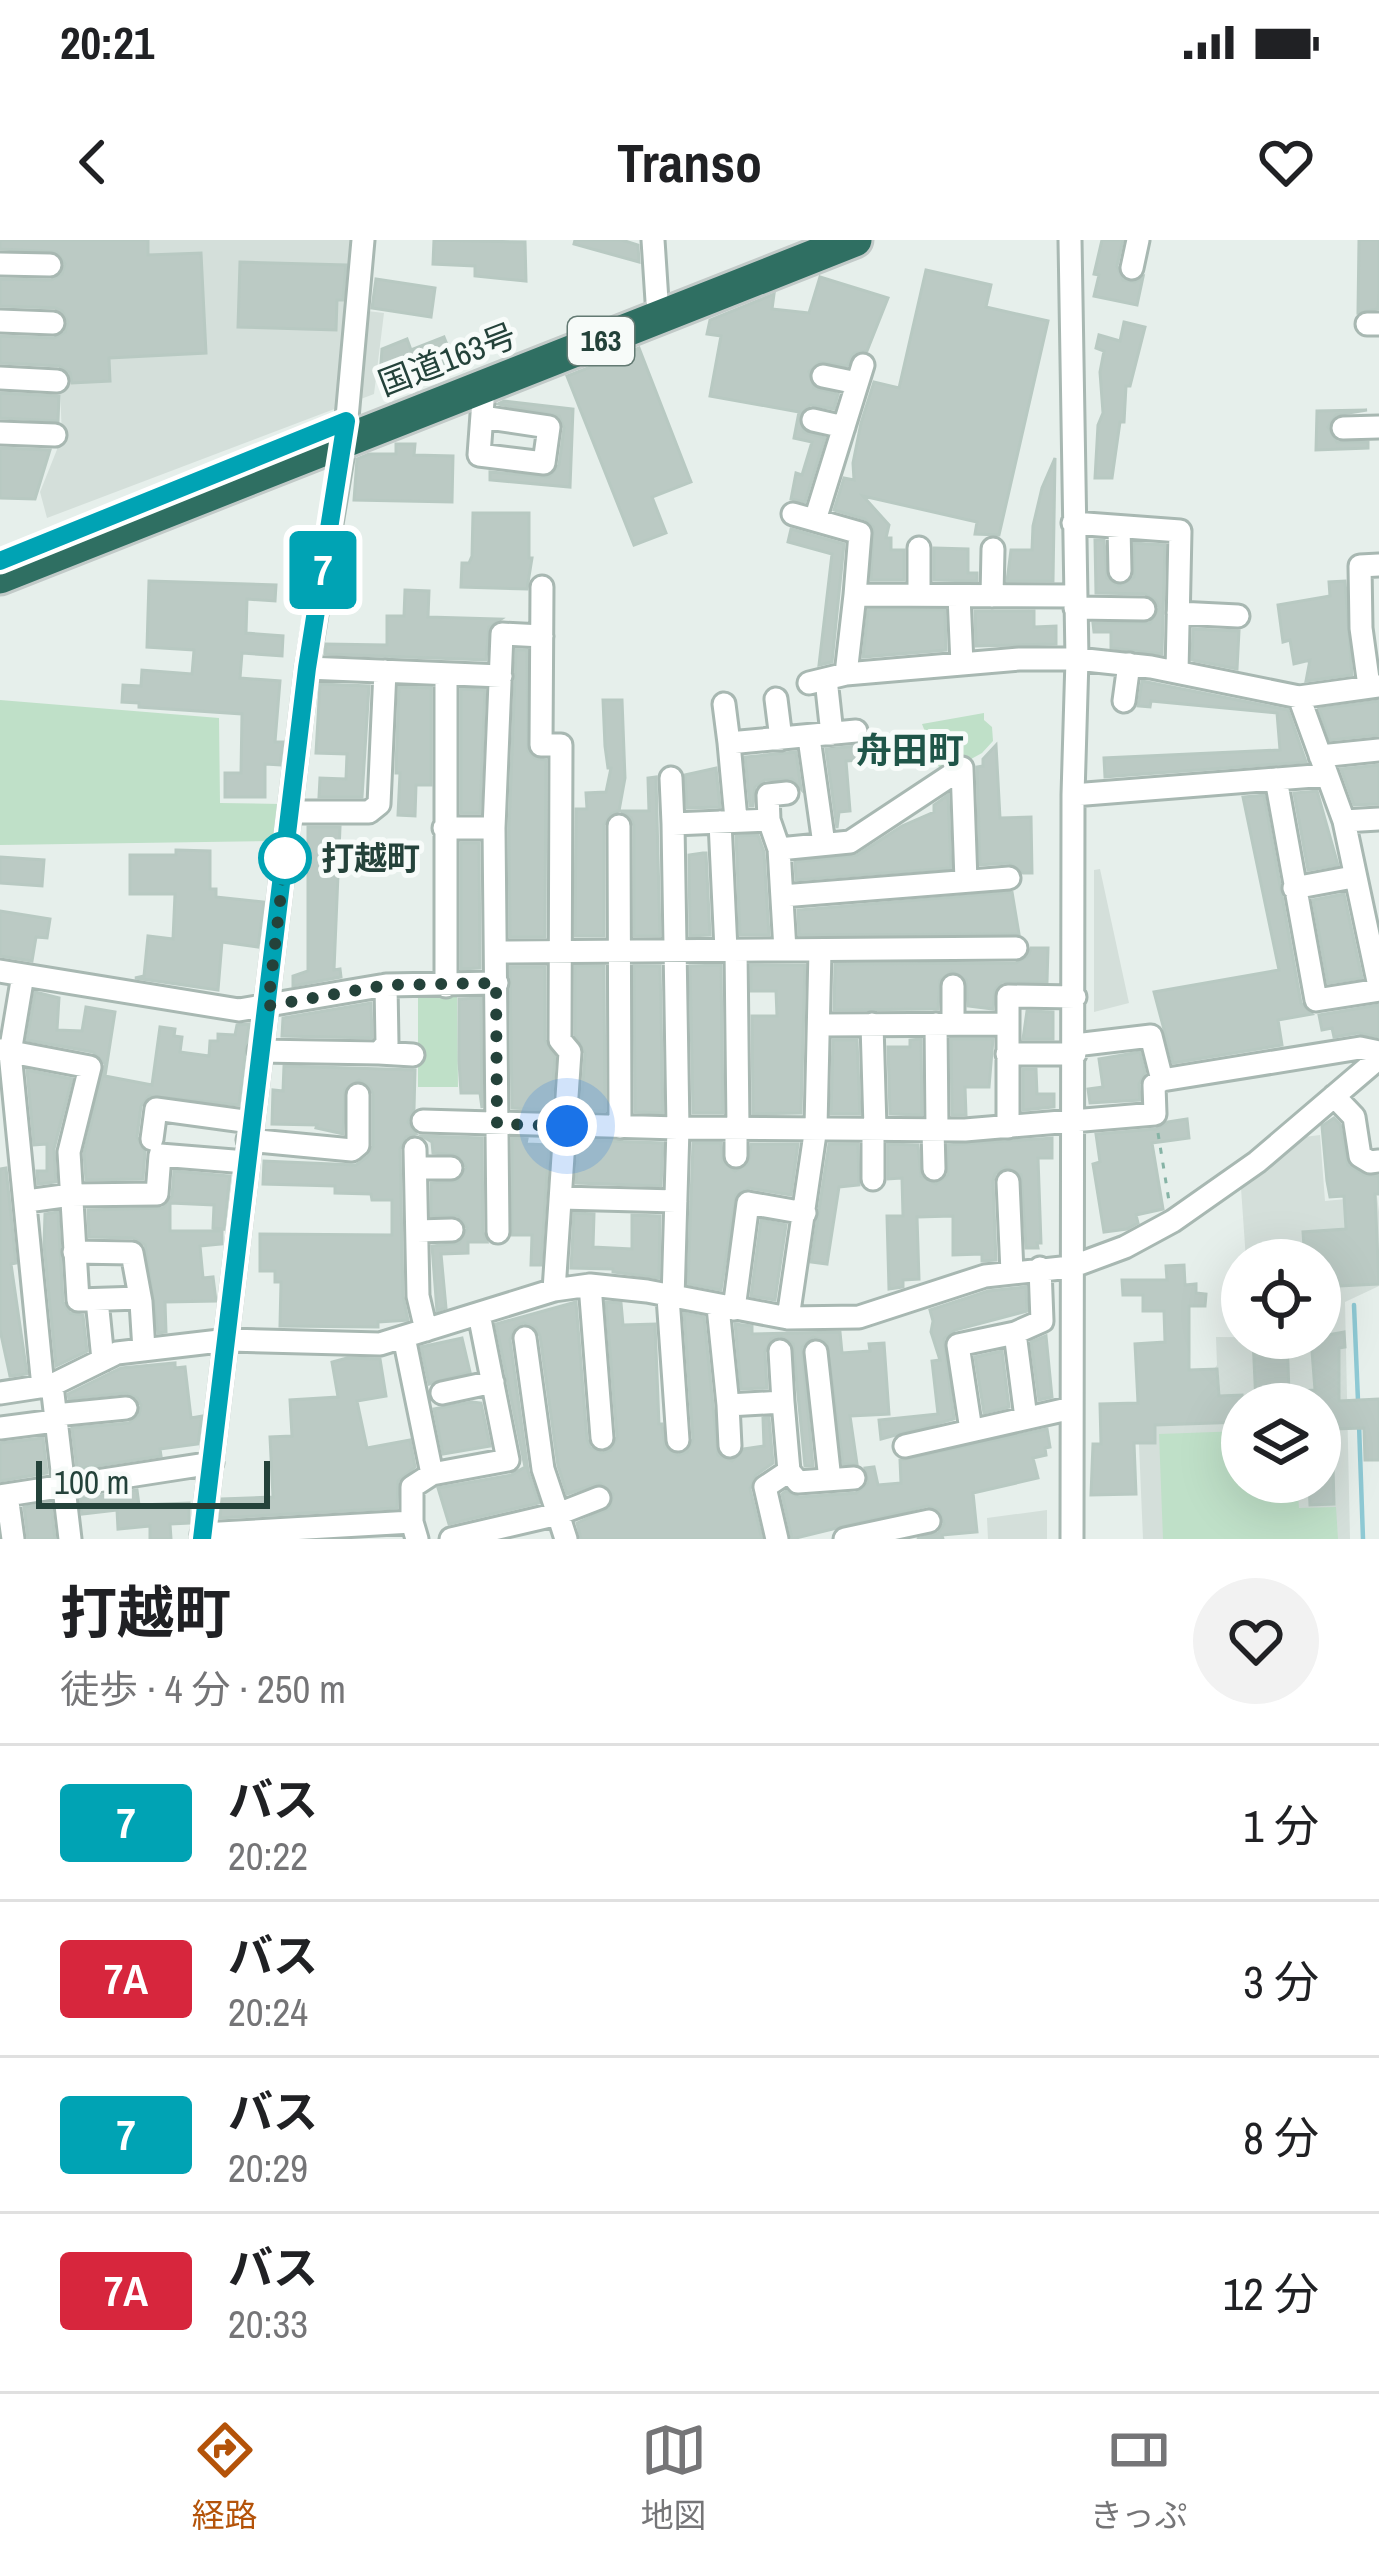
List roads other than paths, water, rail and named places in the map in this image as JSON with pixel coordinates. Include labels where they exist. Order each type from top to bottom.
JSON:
[{"type":"highway","name":"国道163号","points":[[0,578],[346,430],[814,240]]},
{"type":"highway","name":"国道163号","points":[[0,561],[346,430],[483,402],[855,240]]},
{"type":"street","points":[[364,240],[346,430],[307,668],[202,1537],[414,1531],[412,1487],[432,1474],[508,1460],[479,1314]]},
{"type":"street","points":[[652,240],[657,301]]},
{"type":"street","points":[[1070,240],[1077,658],[1072,1539]]},
{"type":"street","points":[[1132,268],[1138,240]]},
{"type":"street","points":[[0,264],[50,265]]},
{"type":"street","points":[[0,321],[53,323]]},
{"type":"street","points":[[824,376],[860,374],[844,427],[804,517],[860,533],[855,595],[827,679],[820,736],[824,844]]},
{"type":"street","points":[[0,378],[56,381]]},
{"type":"street","points":[[813,420],[844,427]]},
{"type":"street","points":[[1343,428],[1379,427]]},
{"type":"street","points":[[0,433],[55,435]]},
{"type":"street","points":[[1073,523],[1180,531],[1178,672]]},
{"type":"street","points":[[1119,527],[1120,571]]},
{"type":"street","points":[[919,595],[920,548]]},
{"type":"street","points":[[992,549],[992,596]]},
{"type":"street","points":[[827,679],[962,664],[1077,658],[1178,672],[1299,698],[1374,686],[1360,566],[1379,565]]},
{"type":"street","points":[[542,587],[541,745],[561,745],[560,1040],[570,1052],[554,1290]]},
{"type":"street","points":[[855,595],[992,596],[1144,609]]},
{"type":"street","points":[[959,596],[962,664]]},
{"type":"street","points":[[1178,613],[1238,616]]},
{"type":"street","points":[[498,1232],[494,828],[502,634],[542,637]]},
{"type":"street","points":[[1124,701],[1129,664]]},
{"type":"street","points":[[307,668],[501,676]]},
{"type":"street","points":[[290,812],[369,812],[379,804],[386,671]]},
{"type":"street","points":[[446,674],[446,986]]},
{"type":"street","points":[[1276,779],[1316,1000],[1379,988],[1364,890],[1299,698]]},
{"type":"street","points":[[776,699],[781,739]]},
{"type":"street","points":[[724,704],[729,742],[736,1156]]},
{"type":"street","points":[[1073,795],[1276,779],[1376,751],[1370,725]]},
{"type":"street","points":[[729,742],[856,730]]},
{"type":"street","points":[[779,849],[850,842],[962,768],[967,881]]},
{"type":"street","points":[[671,778],[678,1129],[671,1298],[678,1440]]},
{"type":"street","points":[[785,950],[779,849],[769,820],[768,795],[787,793]]},
{"type":"street","points":[[1344,821],[1379,819]]},
{"type":"street","points":[[673,824],[769,820]]},
{"type":"street","points":[[619,826],[620,1127]]},
{"type":"street","points":[[444,828],[494,828]]},
{"type":"street","points":[[782,896],[1009,878]]},
{"type":"street","points":[[1294,888],[1364,890]]},
{"type":"street","points":[[496,952],[1016,948]]},
{"type":"street","points":[[788,1318],[816,1126],[820,950]]},
{"type":"street","points":[[70,1539],[27,1250],[27,1202],[11,1163],[5,1051],[11,973],[239,1010],[386,985],[496,983]]},
{"type":"street","points":[[379,1053],[387,1043],[386,985]]},
{"type":"street","points":[[934,1169],[945,1024],[953,986]]},
{"type":"street","points":[[1008,1126],[1008,996],[1075,997]]},
{"type":"street","points":[[872,1024],[873,1178]]},
{"type":"street","points":[[820,1025],[1007,1024]]},
{"type":"street","points":[[1007,1054],[1150,1036],[1162,1081]]},
{"type":"street","points":[[472,1039],[496,1039]]},
{"type":"street","points":[[0,1393],[48,1386],[117,1353],[228,1340],[380,1344],[554,1290],[590,1285],[788,1318],[859,1317],[945,1287],[1012,1272],[1071,1267],[1125,1247],[1173,1221],[1257,1162],[1375,1067],[1360,1048],[1162,1081],[1154,1085],[1156,1114],[1008,1126],[678,1129],[423,1121]]},
{"type":"street","points":[[5,1051],[90,1067],[69,1152],[78,1300],[140,1298]]},
{"type":"street","points":[[260,1051],[413,1055]]},
{"type":"street","points":[[27,1202],[71,1195],[157,1194],[160,1155],[248,1141],[352,1150],[358,1144],[358,1095]]},
{"type":"street","points":[[1334,1096],[1354,1117],[1360,1156],[1379,1161]]},
{"type":"street","points":[[152,1139],[156,1109],[248,1141]]},
{"type":"street","points":[[432,1474],[415,1333],[415,1158],[451,1168]]},
{"type":"street","points":[[1009,1182],[1012,1272]]},
{"type":"street","points":[[561,1198],[676,1201]]},
{"type":"street","points":[[730,1446],[726,1308],[748,1203],[805,1213]]},
{"type":"street","points":[[417,1231],[452,1230]]},
{"type":"street","points":[[74,1252],[132,1253],[144,1350]]},
{"type":"street","points":[[970,1430],[958,1346],[1042,1322],[1040,1268]]},
{"type":"street","points":[[590,1285],[602,1438]]},
{"type":"street","points":[[97,1300],[103,1360]]},
{"type":"street","points":[[1015,1333],[1026,1418]]},
{"type":"street","points":[[525,1338],[543,1469],[566,1539]]},
{"type":"street","points":[[780,1351],[789,1471],[798,1482],[854,1478]]},
{"type":"street","points":[[816,1352],[830,1480]]},
{"type":"street","points":[[442,1393],[493,1382]]},
{"type":"street","points":[[728,1405],[783,1402]]},
{"type":"street","points":[[0,1428],[126,1408]]},
{"type":"street","points":[[904,1446],[1072,1408]]},
{"type":"street","points":[[13,1539],[3,1495],[212,1463]]},
{"type":"street","points":[[777,1539],[766,1487],[789,1471]]},
{"type":"street","points":[[451,1539],[558,1514],[599,1498]]},
{"type":"street","points":[[845,1539],[929,1521]]},
{"type":"waterway","points":[[1354,1305],[1358,1401]]},
{"type":"waterway","points":[[1359,1424],[1363,1539]]},
{"type":"place","name":"打越町","points":[[285,858]]},
{"type":"district","name":"舟田町","points":[[910,750]]}]
